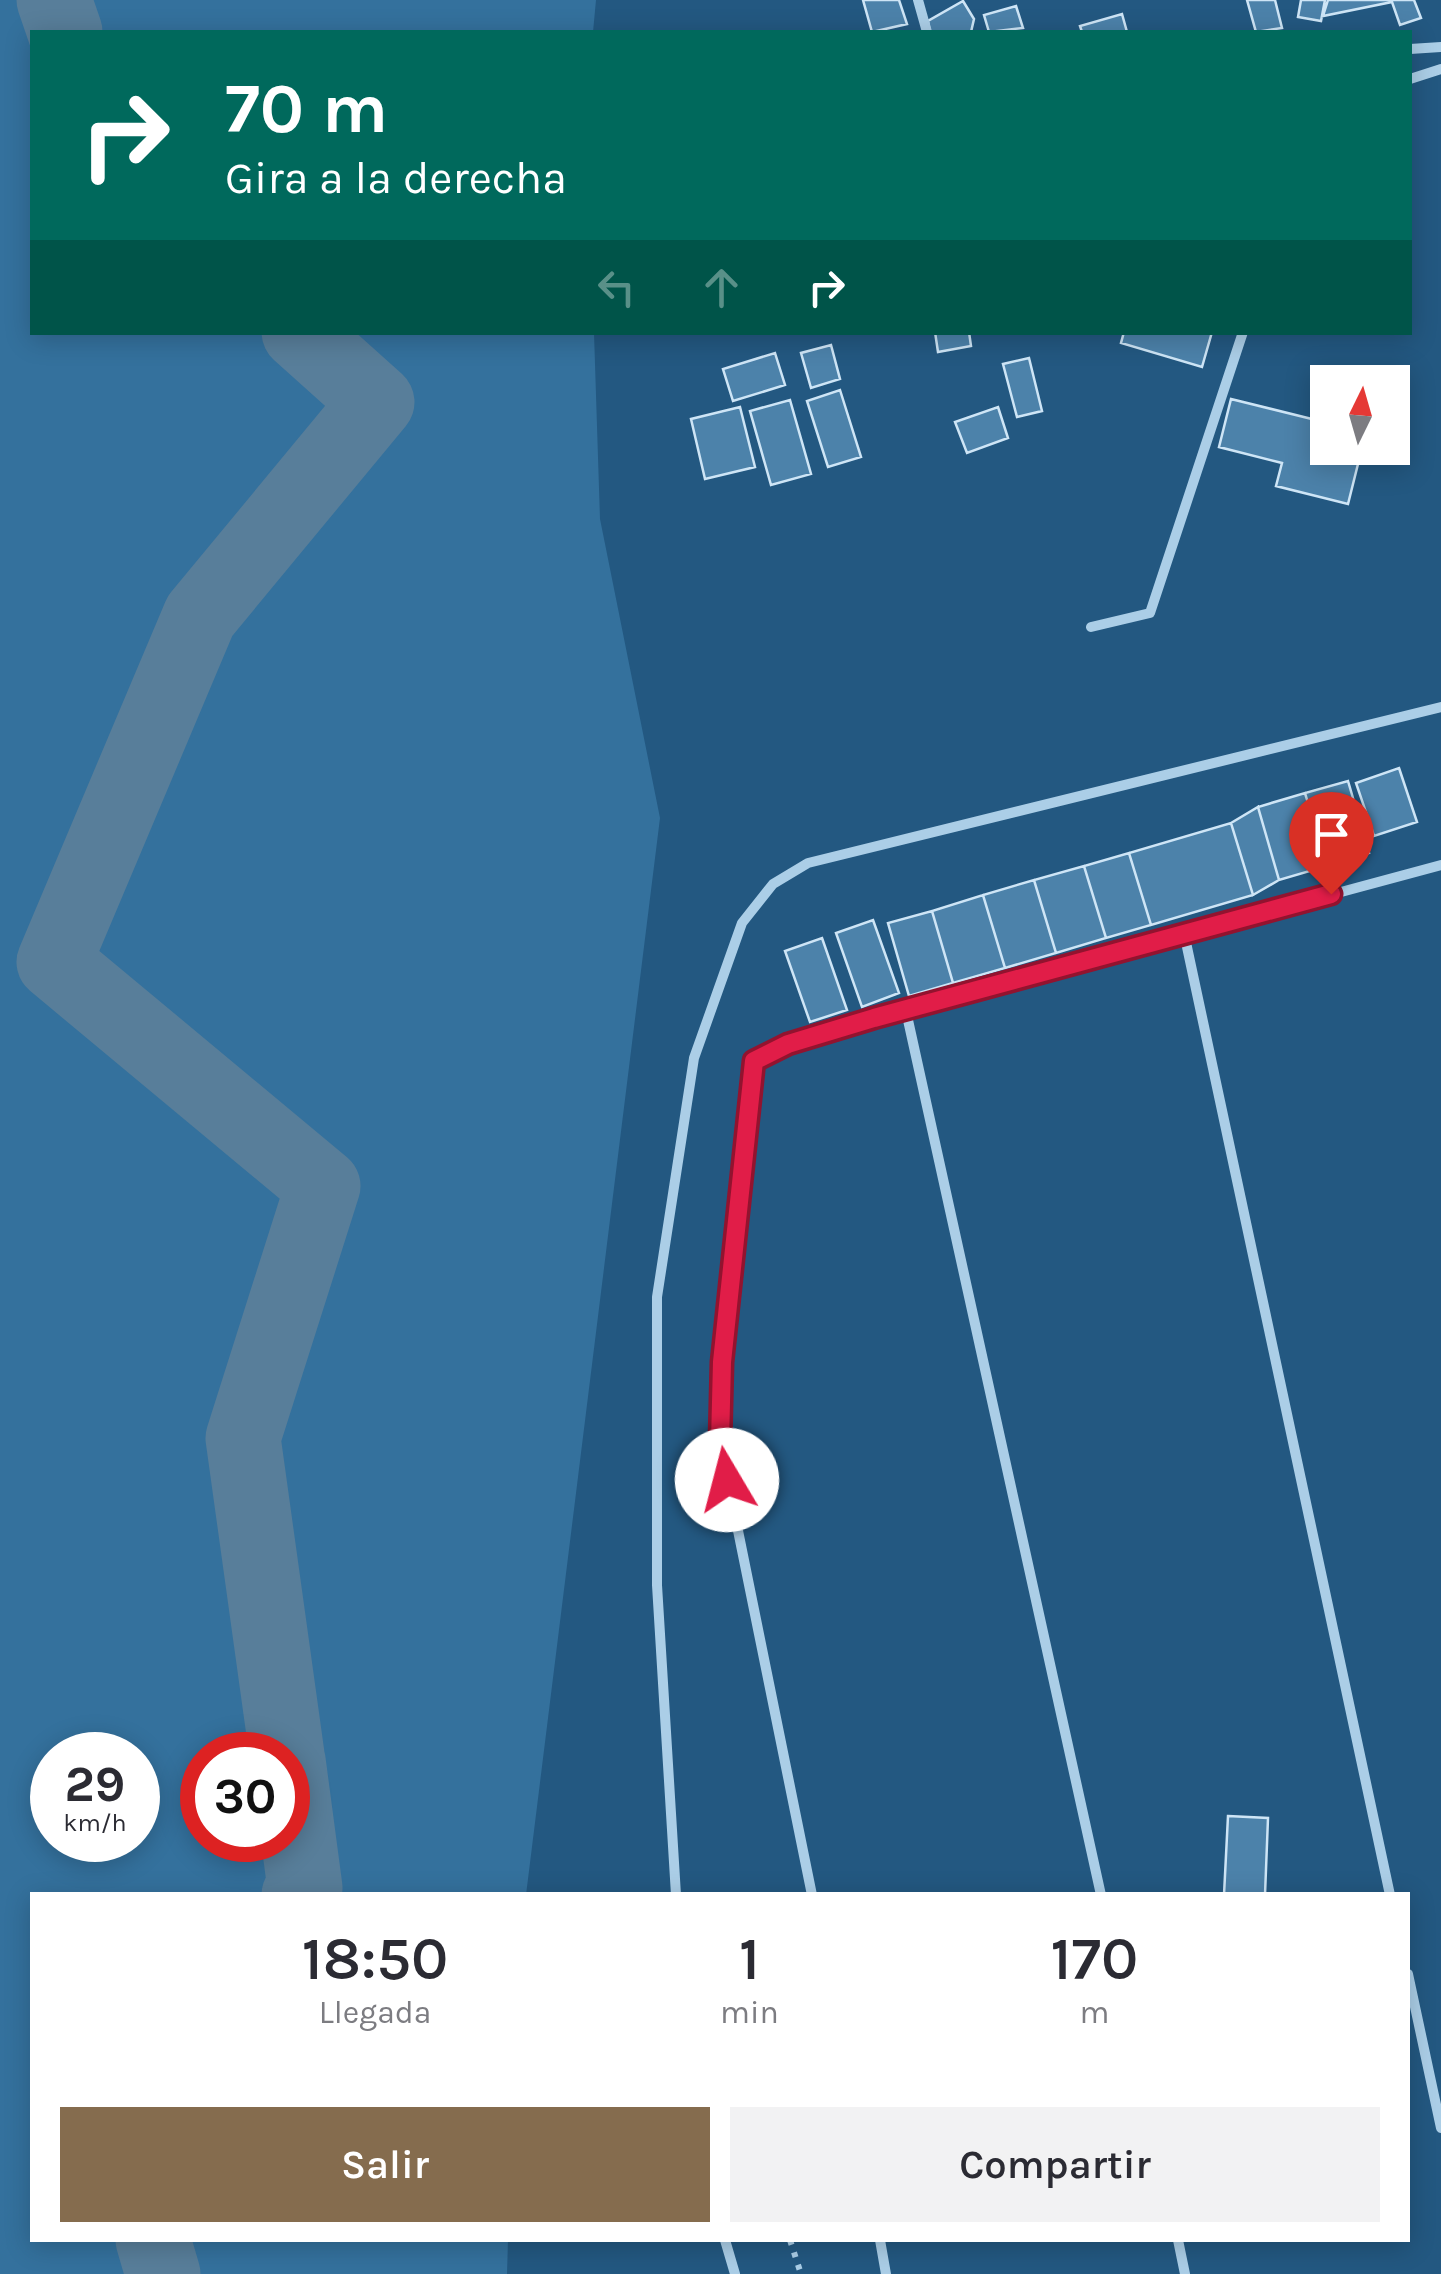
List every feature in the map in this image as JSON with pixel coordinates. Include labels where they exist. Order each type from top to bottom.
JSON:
[{"type":"street","points":[[918,0],[926,30]]},
{"type":"street","points":[[1412,49],[1441,47]]},
{"type":"street","points":[[1412,78],[1441,69]]},
{"type":"street","points":[[1091,626],[1150,613],[1243,335]]},
{"type":"street","points":[[676,1892],[657,1584],[657,1297],[694,1058],[749,912],[773,884],[808,863],[1441,707]]},
{"type":"street","points":[[811,1892],[720,1442],[722,1362],[754,1061],[788,1044],[906,1010],[1441,866]]},
{"type":"street","points":[[1184,933],[1389,1892]]},
{"type":"street","points":[[906,1010],[1100,1892]]},
{"type":"street","points":[[1410,1983],[1441,2128]]},
{"type":"street","points":[[726,2242],[734,2274]]},
{"type":"street","points":[[880,2242],[886,2274]]},
{"type":"street","points":[[1178,2242],[1185,2274]]},
{"type":"path","points":[[791,2242],[801,2274]]},
{"type":"shaded area","points":[[0,0],[596,0],[593,30],[30,30],[30,335],[594,335],[600,519],[660,818],[526,1892],[30,1892],[30,2242],[508,2242],[507,2274],[0,2274]]},
{"type":"building","points":[[863,0],[899,0],[907,24],[871,30]]},
{"type":"building","points":[[1247,0],[1275,0],[1282,28],[1255,30]]},
{"type":"building","points":[[1301,0],[1325,0],[1321,21],[1298,17]]},
{"type":"building","points":[[1328,0],[1414,0],[1421,18],[1400,25],[1392,2],[1323,16]]},
{"type":"building","points":[[963,1],[974,19],[971,30],[930,30],[928,21]]},
{"type":"building","points":[[1016,6],[1023,28],[988,30],[984,15]]},
{"type":"building","points":[[1122,14],[1126,30],[1081,30],[1080,26]]},
{"type":"building","points":[[935,335],[969,335],[971,346],[938,352]]},
{"type":"building","points":[[1123,335],[1211,335],[1202,367],[1121,343]]},
{"type":"building","points":[[831,345],[840,379],[811,388],[801,353]]},
{"type":"building","points":[[775,353],[785,385],[733,401],[723,369]]},
{"type":"building","points":[[1029,358],[1042,411],[1017,417],[1003,364]]},
{"type":"building","points":[[840,390],[861,457],[828,467],[807,401]]},
{"type":"building","points":[[1231,399],[1310,419],[1310,465],[1358,465],[1348,504],[1276,486],[1282,463],[1219,447]]},
{"type":"building","points":[[790,400],[811,474],[771,485],[750,411]]},
{"type":"building","points":[[740,407],[755,467],[705,479],[691,419]]},
{"type":"building","points":[[998,407],[1008,438],[967,453],[955,422]]},
{"type":"building","points":[[1399,768],[1417,822],[1374,836],[1356,783]]},
{"type":"building","points":[[1348,781],[1369,853],[1327,866],[1305,793]]},
{"type":"building","points":[[1305,793],[1327,866],[1279,880],[1258,807]]},
{"type":"building","points":[[1258,807],[1279,880],[1253,895],[1231,823]]},
{"type":"building","points":[[1231,823],[1253,895],[1151,925],[1129,853]]},
{"type":"building","points":[[1129,853],[1151,925],[1106,938],[1084,866]]},
{"type":"building","points":[[1084,866],[1106,938],[1056,953],[1034,880]]},
{"type":"building","points":[[1034,880],[1056,953],[1005,968],[983,895]]},
{"type":"building","points":[[983,895],[1005,968],[953,983],[932,911]]},
{"type":"building","points":[[932,911],[953,983],[909,996],[888,923]]},
{"type":"building","points":[[873,920],[899,993],[862,1007],[836,933]]},
{"type":"building","points":[[822,938],[847,1010],[810,1022],[785,951]]},
{"type":"building","points":[[1228,1816],[1268,1818],[1265,1892],[1224,1892]]},
{"type":"waterway","points":[[54,0],[64,30]]},
{"type":"waterway","points":[[284,1732],[243,1438],[323,1186],[54,962],[200,616],[377,402],[302,335]]},
{"type":"waterway","points":[[302,1862],[305,1888],[302,1892]]},
{"type":"waterway","points":[[154,2242],[163,2274]]},
{"type":"route","points":[[727,1480],[720,1442],[722,1362],[754,1061],[788,1044],[874,1018],[1331,894]]}]
